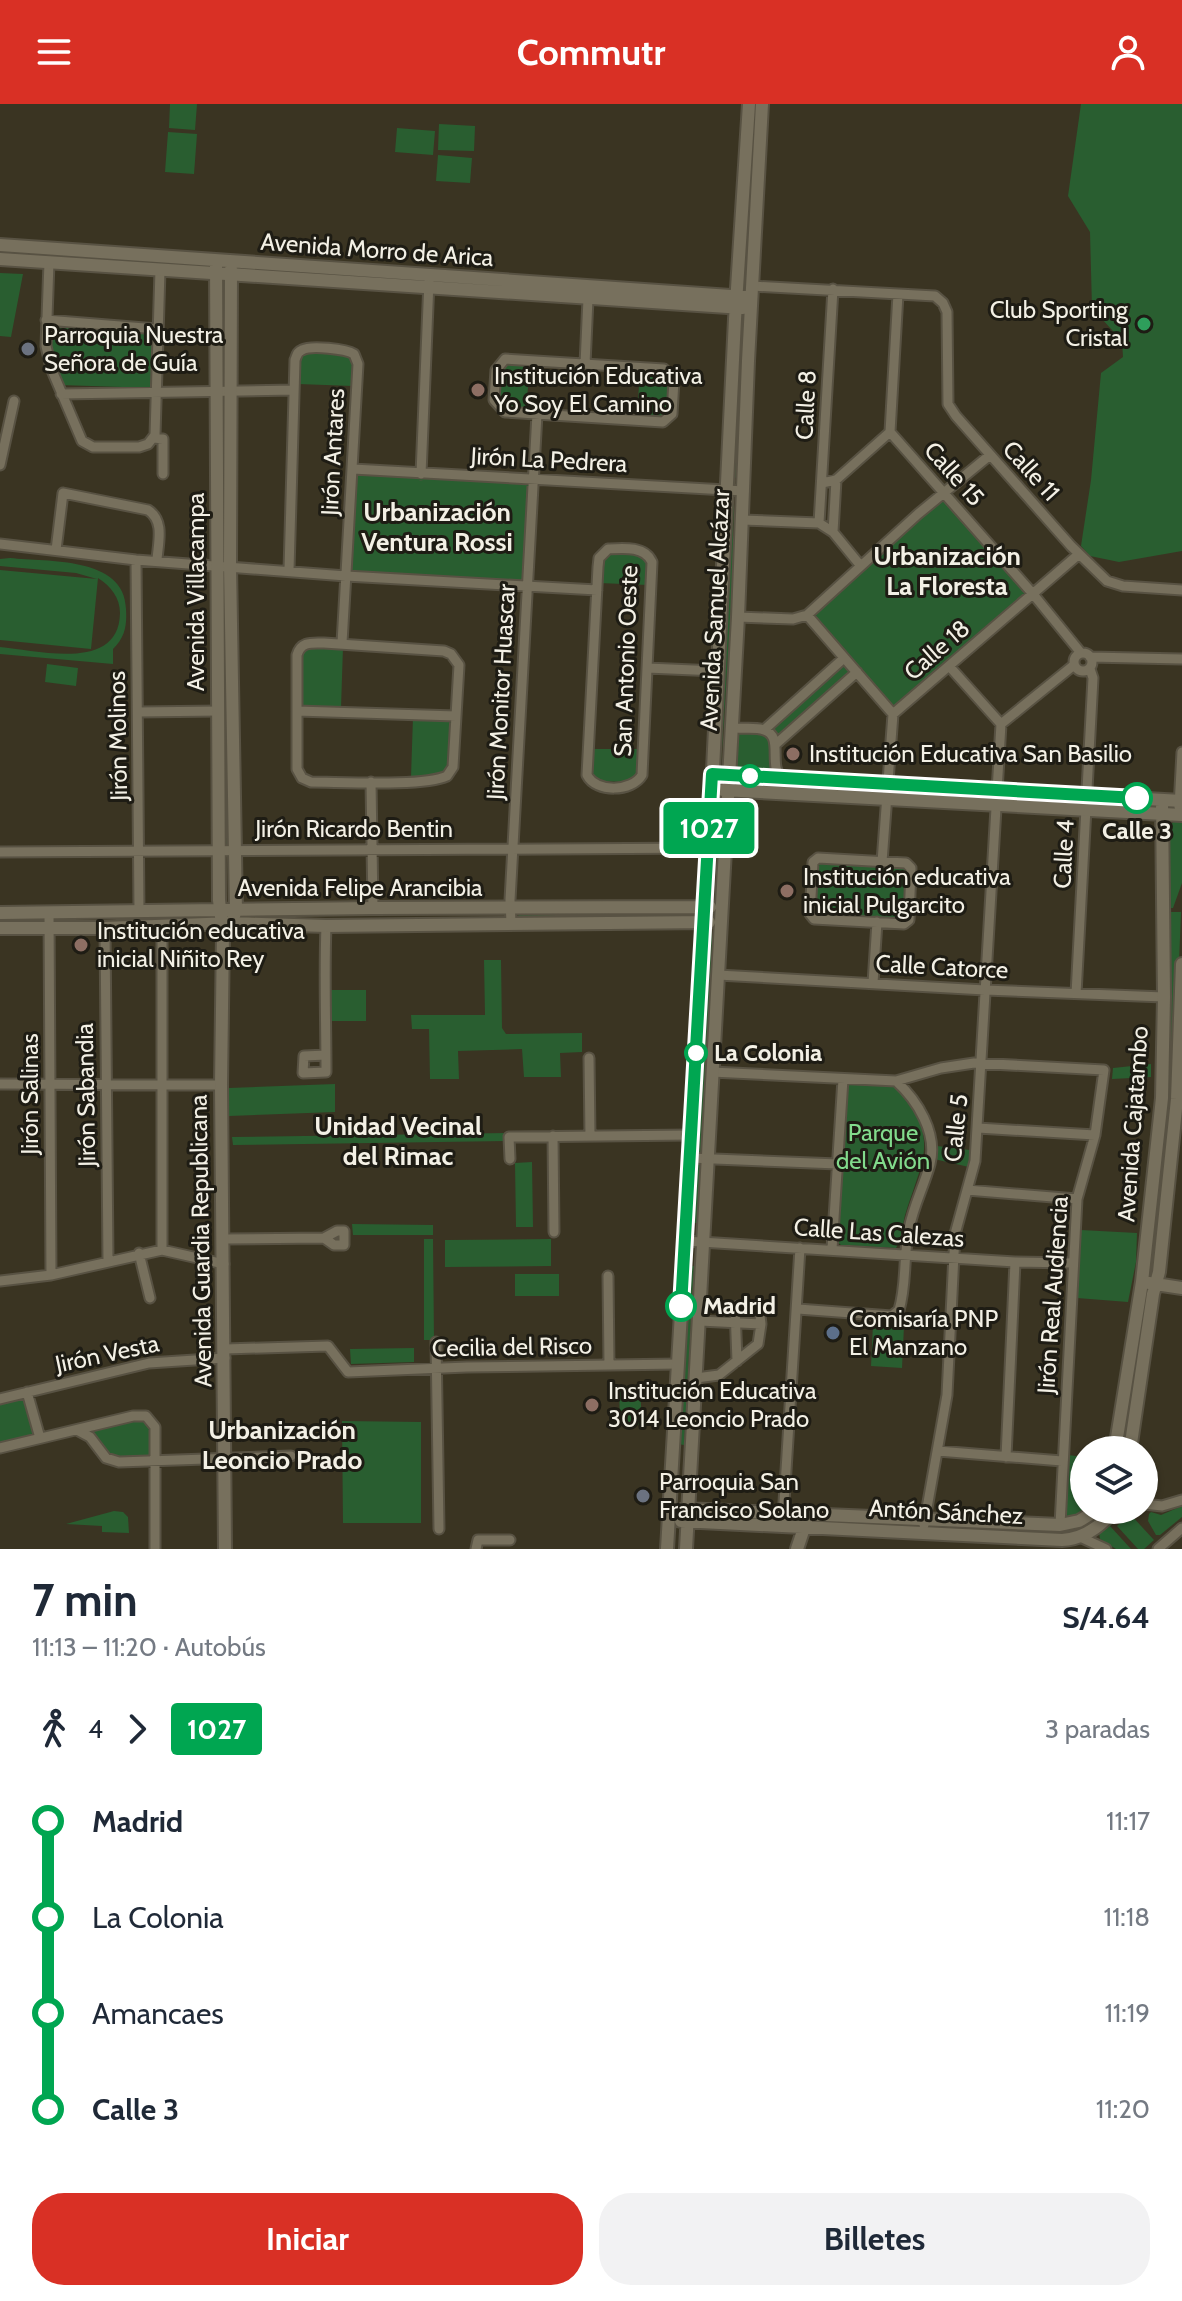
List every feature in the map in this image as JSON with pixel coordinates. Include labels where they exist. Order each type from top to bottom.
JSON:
[{"type":"main road","name":"Avenida Samuel Alcázar","points":[[667,1549],[749,104]]},
{"type":"main road","name":"Avenida Samuel Alcázar","points":[[686,1549],[738,617],[762,104]]},
{"type":"main road","points":[[744,168],[758,168]]},
{"type":"main road","name":"Avenida Morro de Arica","points":[[0,245],[216,267],[736,302]]},
{"type":"main road","name":"Avenida Morro de Arica","points":[[0,259],[160,270],[216,267]]},
{"type":"main road","name":"Avenida Villacampa","points":[[216,267],[223,390],[224,566],[235,850],[226,920]]},
{"type":"main road","name":"Avenida Villacampa","points":[[223,390],[231,268]]},
{"type":"main road","name":"Avenida Morro de Arica","points":[[429,282],[588,299],[736,302],[752,297]]},
{"type":"main road","name":"Avenida Villacampa","points":[[224,566],[219,711],[219,852],[226,920]]},
{"type":"main road","points":[[712,774],[1181,801]]},
{"type":"main road","points":[[712,790],[1180,815]]},
{"type":"main road","name":"Avenida Cajatambo","points":[[1117,1436],[1142,1282],[1162,1098],[1162,800]]},
{"type":"main road","name":"Avenida Felipe Arancibia","points":[[0,928],[162,926],[373,908],[721,909]]},
{"type":"main road","name":"Avenida Felipe Arancibia","points":[[0,913],[139,912],[326,926],[720,923]]},
{"type":"main road","name":"Avenida Guardia Republicana","points":[[225,1549],[221,1085],[226,920]]},
{"type":"main road","name":"Avenida Cajatambo","points":[[1132,1436],[1180,1099],[1182,964]]},
{"type":"main road","points":[[1162,1098],[1180,1099]]},
{"type":"main road","points":[[1142,1282],[1182,1288]]},
{"type":"main road","points":[[1126,1382],[1140,1384]]},
{"type":"main road","name":"Antón Sánchez","points":[[689,1516],[783,1511],[1060,1525],[1070,1523]]},
{"type":"main road","points":[[797,1549],[806,1527],[806,1512]]},
{"type":"main road","name":"Antón Sánchez","points":[[670,1514],[782,1526],[1076,1542]]},
{"type":"main road","points":[[1076,1542],[1099,1524]]},
{"type":"street","points":[[49,262],[46,346],[51,368],[75,430],[87,445],[93,447],[139,447],[154,438],[160,270]]},
{"type":"street","points":[[421,474],[429,282]]},
{"type":"street","points":[[752,297],[833,289],[898,294],[890,432],[836,480],[822,483]]},
{"type":"street","name":"Calle 8","points":[[819,523],[833,289]]},
{"type":"street","name":"Calle 11","points":[[898,294],[935,296],[943,303],[947,312],[948,404],[1079,554],[1114,584],[1182,590]]},
{"type":"street","points":[[585,364],[588,299]]},
{"type":"street","points":[[46,320],[157,329]]},
{"type":"street","name":"Jirón Antares","points":[[294,387],[295,360],[303,349],[346,350],[354,354],[358,364],[342,643]]},
{"type":"street","points":[[505,359],[664,369],[674,380],[672,414],[663,422],[537,414],[505,412],[494,400],[496,370],[505,359]]},
{"type":"street","points":[[61,394],[294,387],[289,570]]},
{"type":"street","points":[[0,403],[13,404],[0,465]]},
{"type":"street","name":"Jirón Monitor Huascar","points":[[511,923],[537,414]]},
{"type":"street","name":"Calle 15","points":[[890,432],[1086,655]]},
{"type":"street","points":[[154,438],[163,440],[163,474]]},
{"type":"street","points":[[738,617],[793,619],[807,615],[943,492],[990,455]]},
{"type":"street","name":"Jirón La Pedrera","points":[[353,469],[744,491]]},
{"type":"street","points":[[833,532],[836,480]]},
{"type":"street","points":[[56,550],[63,493],[148,510],[154,514],[159,527],[157,560]]},
{"type":"street","points":[[742,520],[819,523],[833,532],[860,565]]},
{"type":"street","points":[[0,544],[136,560],[597,590]]},
{"type":"street","name":"San Antonio Oeste","points":[[608,549],[643,551],[650,556],[642,775],[631,787],[598,786],[591,783],[587,775],[597,590],[599,558],[608,549]]},
{"type":"street","name":"Calle 18","points":[[893,714],[1079,554]]},
{"type":"street","name":"Jirón Molinos","points":[[136,560],[139,912]]},
{"type":"street","points":[[807,615],[893,714],[882,862]]},
{"type":"street","points":[[311,643],[444,651],[451,654],[459,665],[453,767],[447,776],[431,780],[311,782],[302,778],[297,769],[297,711],[299,649],[311,643]]},
{"type":"street","points":[[1086,655],[1093,663],[1090,669],[1081,671],[1074,665],[1074,659],[1086,655],[1182,659]]},
{"type":"street","points":[[764,730],[844,658]]},
{"type":"street","points":[[949,666],[1001,724],[1074,665]]},
{"type":"street","points":[[647,668],[717,671]]},
{"type":"street","name":"Calle 4","points":[[1076,994],[1093,678],[1090,669]]},
{"type":"street","points":[[776,744],[857,672]]},
{"type":"street","points":[[138,712],[219,711]]},
{"type":"street","points":[[297,711],[456,716]]},
{"type":"street","points":[[732,724],[741,729],[764,730],[774,738],[774,767],[781,778]]},
{"type":"street","name":"Calle 5","points":[[923,1532],[947,1395],[955,1234],[975,1161],[1001,724]]},
{"type":"street","points":[[1180,815],[1182,752]]},
{"type":"street","points":[[371,782],[373,908]]},
{"type":"street","name":"Jirón Ricardo Bentin","points":[[0,852],[708,848]]},
{"type":"street","points":[[818,858],[906,863],[911,868],[909,920],[904,924],[877,922],[814,919],[810,914],[813,862],[818,858]]},
{"type":"street","name":"Jirón Salinas","points":[[49,913],[51,1275]]},
{"type":"street","points":[[873,983],[877,922]]},
{"type":"street","points":[[162,926],[162,1250]]},
{"type":"street","points":[[326,926],[326,1055]]},
{"type":"street","name":"Jirón Sabandia","points":[[105,928],[108,1261]]},
{"type":"street","name":"Calle Catorce","points":[[718,975],[1164,997]]},
{"type":"street","points":[[589,1058],[590,1136]]},
{"type":"street","points":[[712,1072],[896,1081],[960,1064],[981,1065]]},
{"type":"street","name":"Jirón Real Audiencia","points":[[981,1065],[1104,1070],[1095,1135],[1077,1199],[1060,1525]]},
{"type":"street","points":[[832,1249],[843,1079]]},
{"type":"street","points":[[798,1309],[892,1316],[901,1306],[908,1230],[932,1153],[928,1128],[918,1105],[896,1081]]},
{"type":"street","points":[[0,1084],[221,1085]]},
{"type":"street","points":[[978,1128],[1095,1135]]},
{"type":"street","points":[[510,1159],[509,1137],[691,1135]]},
{"type":"street","points":[[553,1136],[554,1232]]},
{"type":"street","points":[[690,1158],[838,1164]]},
{"type":"street","points":[[967,1190],[1077,1199]]},
{"type":"street","points":[[224,1239],[324,1238]]},
{"type":"street","name":"Calle Las Calezas","points":[[685,1241],[1072,1263]]},
{"type":"street","points":[[782,1526],[800,1248]]},
{"type":"street","points":[[0,1281],[51,1275],[162,1250],[224,1264]]},
{"type":"street","points":[[139,1253],[150,1298]]},
{"type":"street","points":[[1006,1457],[1015,1262]]},
{"type":"street","points":[[608,1276],[609,1365]]},
{"type":"street","points":[[696,1378],[719,1375],[737,1361],[758,1344],[761,1324],[759,1308],[736,1307],[737,1361]]},
{"type":"street","points":[[700,1321],[761,1324]]},
{"type":"street","points":[[436,1342],[439,1529]]},
{"type":"street","name":"Cecilia del Risco","points":[[225,1353],[328,1346],[348,1372],[678,1364]]},
{"type":"street","name":"Jirón Vesta","points":[[0,1399],[149,1363],[225,1353]]},
{"type":"street","points":[[27,1392],[40,1438]]},
{"type":"street","points":[[0,1448],[133,1416],[146,1416],[155,1427],[155,1549]]},
{"type":"street","points":[[77,1430],[90,1437],[106,1458],[119,1462],[291,1456]]},
{"type":"street","points":[[938,1451],[1062,1461]]},
{"type":"street","points":[[1158,1506],[1182,1500]]},
{"type":"street","points":[[1158,1549],[1182,1528]]},
{"type":"street","points":[[476,1549],[478,1540],[510,1540]]},
{"type":"street","points":[[1076,1542],[1106,1549]]},
{"type":"green space","points":[[170,104],[197,104],[195,130],[169,128]]},
{"type":"green space","name":"Club Sporting Cristal","points":[[1081,104],[1182,104],[1182,551],[1119,562],[1090,556],[1081,546],[1101,373],[1123,357],[1122,341],[1092,308],[1090,232],[1068,196]]},
{"type":"green space","points":[[439,124],[475,126],[474,151],[438,150]]},
{"type":"green space","points":[[397,128],[435,131],[433,155],[395,152]]},
{"type":"green space","points":[[168,132],[197,134],[194,174],[165,172]]},
{"type":"green space","points":[[438,155],[472,158],[470,183],[436,181]]},
{"type":"green space","points":[[0,273],[23,274],[11,337],[0,336]]},
{"type":"green space","points":[[744,318],[738,478],[731,477],[741,319]]},
{"type":"green space","points":[[50,323],[152,333],[153,388],[60,385],[51,358]]},
{"type":"green space","points":[[308,352],[350,356],[354,363],[353,386],[298,384],[298,360]]},
{"type":"green space","points":[[506,362],[530,363],[526,411],[505,410],[498,405],[497,375]]},
{"type":"green space","points":[[640,370],[664,373],[671,380],[670,413],[663,419],[637,416]]},
{"type":"green space","points":[[358,472],[529,483],[523,580],[351,573],[355,476]]},
{"type":"green space","points":[[732,497],[735,543],[721,766]]},
{"type":"green space","points":[[943,498],[1028,591],[896,709],[816,620],[815,614]]},
{"type":"green space","points":[[605,552],[639,552],[648,557],[648,585],[599,583],[601,557]]},
{"type":"green space","points":[[0,559],[82,565],[113,579],[122,592],[126,615],[123,636],[113,649],[113,664],[0,654],[0,647],[74,654],[91,651],[106,644],[116,632],[120,613],[114,593],[98,578],[91,649],[0,640],[0,570],[97,579],[76,573],[0,566]]},
{"type":"green space","points":[[221,572],[226,572],[227,844],[222,844]]},
{"type":"green space","points":[[306,646],[343,647],[341,708],[302,707],[301,649]]},
{"type":"green space","points":[[47,664],[78,668],[76,686],[45,682]]},
{"type":"green space","points":[[842,664],[850,672],[775,737],[771,727]]},
{"type":"green space","points":[[413,717],[453,721],[451,766],[441,776],[411,777]]},
{"type":"green space","points":[[735,733],[768,738],[772,749],[772,772],[739,770],[735,767]]},
{"type":"green space","points":[[589,749],[639,749],[638,774],[630,782],[597,781],[590,774]]},
{"type":"green space","points":[[1182,821],[1182,883],[1173,908],[1166,908],[1168,826]]},
{"type":"green space","points":[[818,862],[907,867],[904,920],[814,915]]},
{"type":"green space","points":[[695,912],[692,916],[518,915]]},
{"type":"green space","points":[[1166,912],[1181,912],[1174,1090],[1170,1093],[1170,979]]},
{"type":"green space","points":[[708,930],[712,931],[712,969],[697,1223],[694,1223],[696,1195],[693,1187]]},
{"type":"green space","points":[[484,960],[501,960],[502,1028],[506,1034],[582,1033],[582,1052],[560,1053],[561,1077],[524,1077],[522,1049],[458,1051],[459,1079],[430,1079],[429,1029],[412,1029],[411,1015],[485,1015]]},
{"type":"green space","points":[[329,990],[366,990],[366,1021],[329,1021]]},
{"type":"green space","points":[[1151,1064],[1151,1077],[1112,1079],[1113,1068]]},
{"type":"green space","name":"Parque del Avión","points":[[848,1082],[898,1086],[919,1120],[924,1147],[922,1160],[896,1248],[841,1245],[836,1241],[844,1085]]},
{"type":"green space","points":[[335,1084],[335,1112],[229,1116],[229,1088]]},
{"type":"green space","points":[[1167,1102],[1171,1104],[1153,1279],[1147,1278]]},
{"type":"green space","points":[[507,1133],[506,1141],[233,1145],[232,1137]]},
{"type":"green space","points":[[937,1146],[970,1150],[969,1167],[934,1159]]},
{"type":"green space","points":[[532,1162],[533,1227],[516,1227],[515,1163]]},
{"type":"green space","points":[[352,1224],[433,1225],[433,1235],[353,1235]]},
{"type":"green space","points":[[1081,1230],[1137,1233],[1136,1262],[1128,1302],[1077,1298]]},
{"type":"green space","points":[[424,1239],[433,1239],[434,1340],[424,1340]]},
{"type":"green space","points":[[551,1239],[551,1266],[445,1267],[445,1240]]},
{"type":"green space","points":[[694,1266],[684,1445],[678,1444],[688,1267]]},
{"type":"green space","points":[[515,1274],[559,1274],[559,1296],[515,1296]]},
{"type":"green space","points":[[873,1324],[904,1326],[902,1368],[871,1366]]},
{"type":"green space","points":[[414,1348],[414,1362],[351,1364],[350,1349]]},
{"type":"green space","points":[[619,1386],[640,1386],[642,1425],[620,1424]]},
{"type":"green space","points":[[24,1398],[34,1435],[0,1445],[0,1404]]},
{"type":"green space","points":[[144,1421],[150,1428],[150,1456],[108,1456],[92,1434],[93,1430]]},
{"type":"green space","points":[[342,1421],[421,1422],[421,1523],[343,1523]]},
{"type":"green space","points":[[1068,1455],[1070,1518],[1064,1520]]},
{"type":"green space","points":[[1182,1506],[1182,1517],[1156,1535],[1150,1524],[1158,1524],[1158,1514]]},
{"type":"green space","points":[[114,1511],[123,1512],[128,1517],[129,1533],[102,1532],[102,1526],[66,1524]]},
{"type":"green space","points":[[1106,1524],[1112,1524],[1110,1526],[1131,1549],[1116,1549],[1100,1539],[1099,1532]]},
{"type":"green space","points":[[1139,1524],[1154,1540],[1144,1549],[1138,1549],[1117,1526]]},
{"type":"bus line","name":"1027","points":[[681,1306],[712,774],[1137,798]]},
{"type":"place","name":"Club Sporting Cristal","points":[[1144,324]]},
{"type":"place","name":"Parroquia Nuestra Señora de Guía","points":[[28,349]]},
{"type":"place","name":"Institución Educativa Yo Soy El Camino","points":[[478,390]]},
{"type":"place","name":"Institución Educativa San Basilio","points":[[793,754]]},
{"type":"place","name":"Calle 3","points":[[1137,798]]},
{"type":"place","name":"Institución educativa inicial Pulgarcito","points":[[787,891]]},
{"type":"place","name":"Institución educativa inicial Niñito Rey","points":[[81,945]]},
{"type":"place","name":"La Colonia","points":[[696,1053]]},
{"type":"place","name":"Madrid","points":[[681,1306]]},
{"type":"place","name":"Comisaría PNP El Manzano","points":[[833,1333]]},
{"type":"place","name":"Institución Educativa 3014 Leoncio Prado","points":[[592,1405]]},
{"type":"place","name":"Parroquia San Francisco Solano","points":[[643,1496]]},
{"type":"district","name":"Urbanización Ventura Rossi","points":[[437,527]]},
{"type":"district","name":"Urbanización La Floresta","points":[[947,571]]},
{"type":"district","name":"Unidad Vecinal del Rimac","points":[[398,1141]]},
{"type":"district","name":"Urbanización Leoncio Prado","points":[[282,1445]]}]
